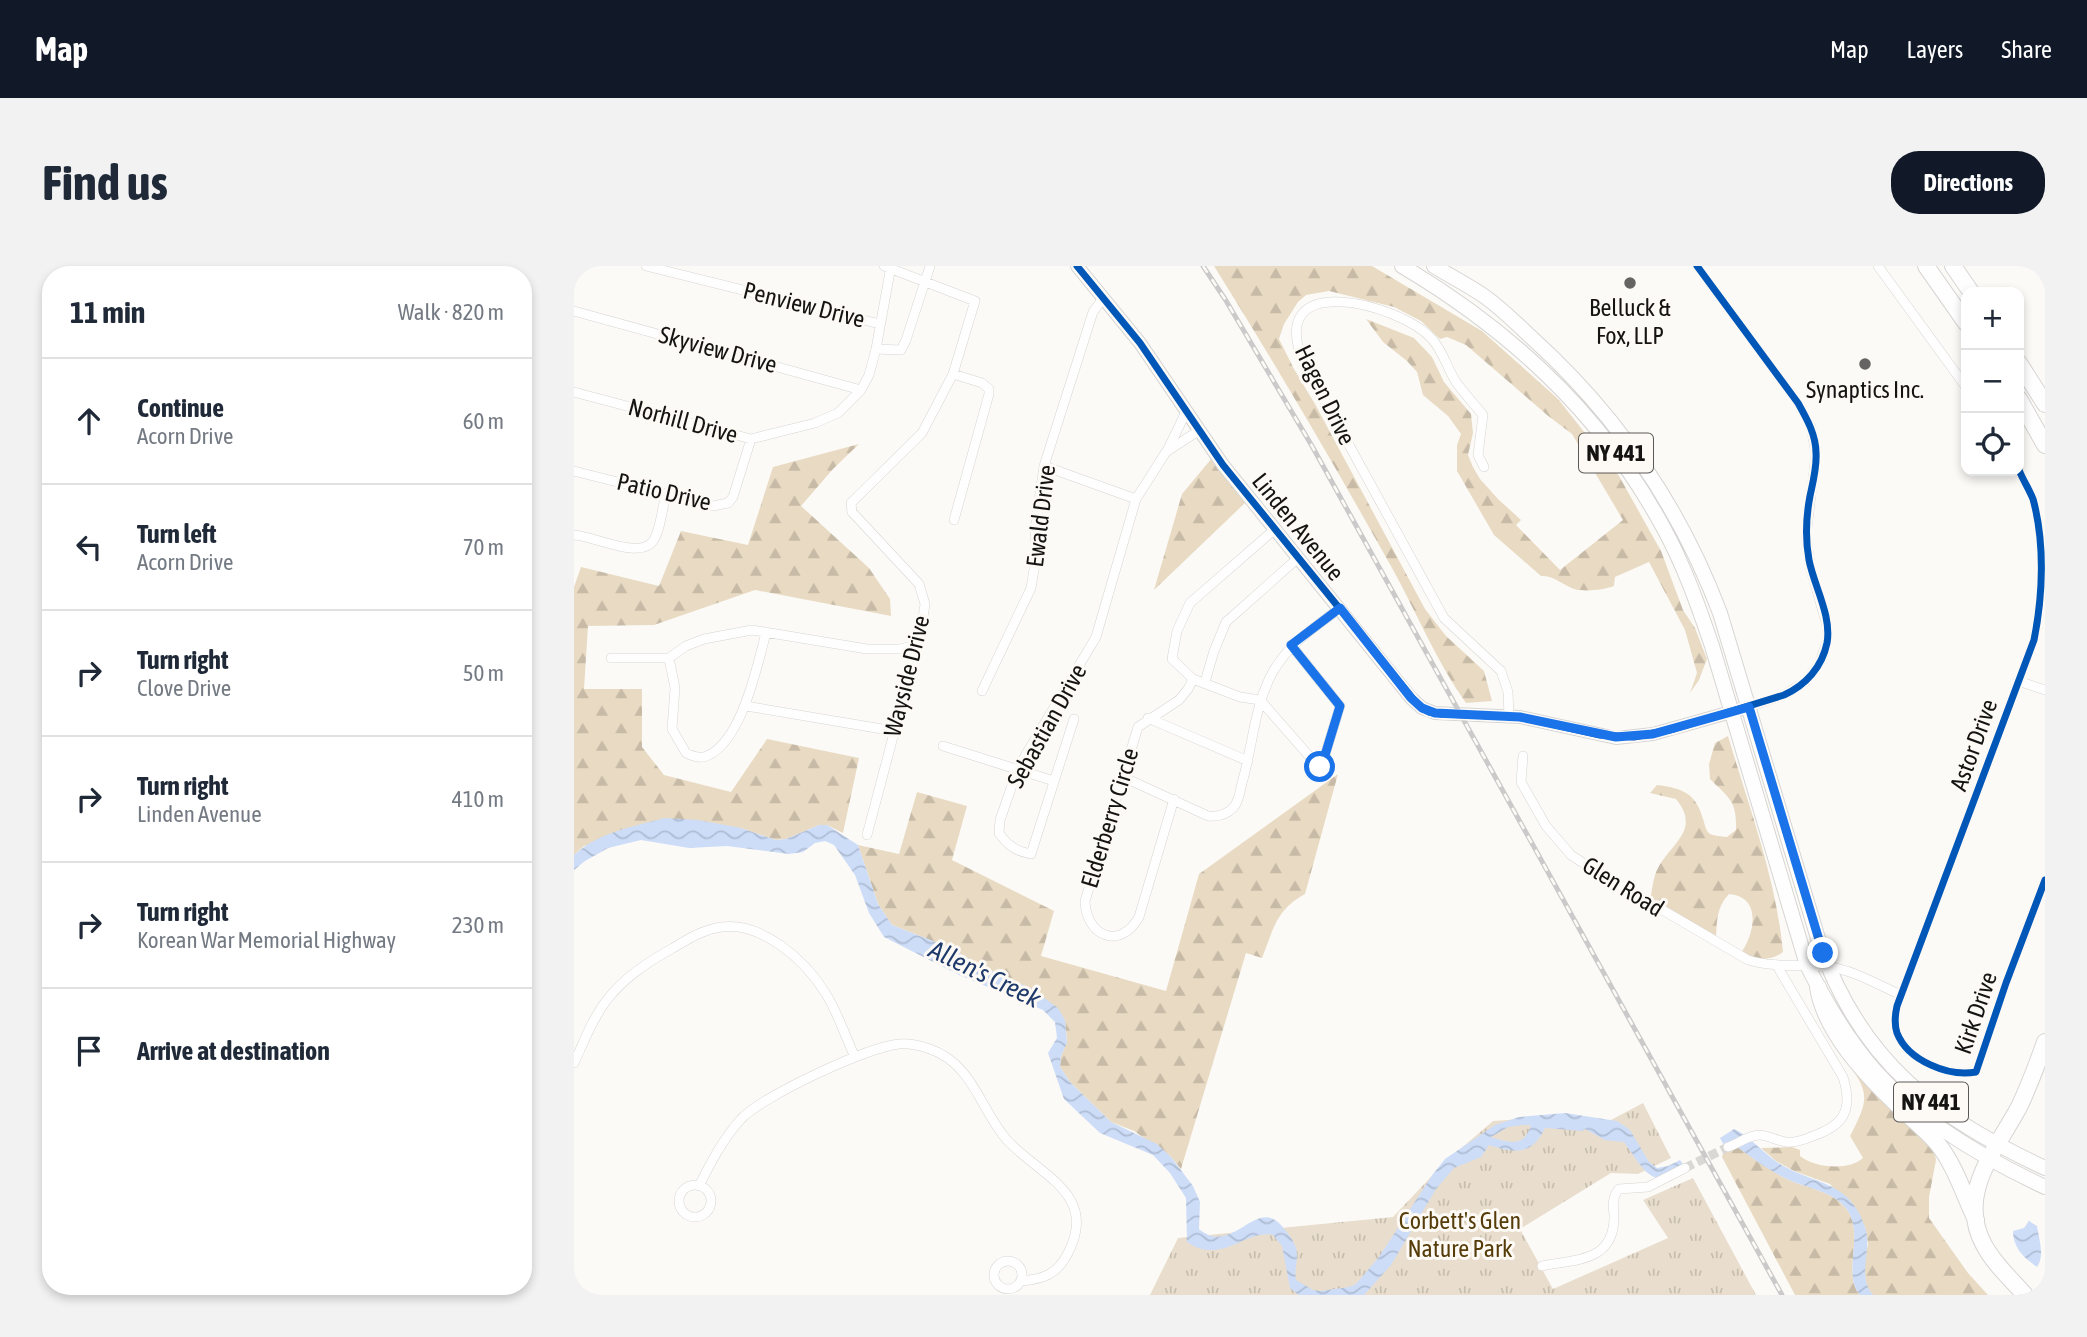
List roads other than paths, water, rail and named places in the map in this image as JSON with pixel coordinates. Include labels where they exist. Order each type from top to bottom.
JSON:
[{"type":"highway","points":[[1926,266],[1961,316]]},
{"type":"highway","points":[[1953,266],[1968,287]]},
{"type":"highway","points":[[2024,371],[2045,404]]},
{"type":"highway","points":[[2024,408],[2045,445]]},
{"type":"highway","points":[[1818,987],[1820,1001],[1829,1020],[1851,1055],[1884,1092],[1937,1143],[1950,1163],[1976,1220],[1984,1246],[2025,1295]]},
{"type":"highway","points":[[1976,1220],[1976,1187],[2028,1087],[2045,1042]]},
{"type":"main road","name":"NY 441","points":[[1402,266],[1444,291],[1491,325],[1537,364],[1579,406],[1614,451],[1655,514],[1675,551],[1704,624],[1807,965],[1850,1038],[1878,1074],[1914,1107],[1993,1152],[2045,1187]]},
{"type":"main road","name":"NY 441","points":[[1434,266],[1484,296],[1552,356],[1589,394],[1641,461],[1683,529],[1709,583],[1820,946],[1859,1027],[1894,1070],[1993,1152],[2045,1168]]},
{"type":"street","name":"Penview Drive","points":[[646,266],[880,324]]},
{"type":"street","points":[[876,349],[901,350],[930,266]]},
{"type":"street","name":"Linden Avenue","points":[[1077,266],[1140,343],[1198,431],[1275,529],[1411,698],[1429,712],[1509,716],[1616,737],[1653,734],[1749,707]]},
{"type":"street","points":[[1698,266],[1799,405],[1811,427],[1816,454],[1806,536],[1811,570],[1827,626],[1825,651],[1813,674],[1797,689],[1749,707]]},
{"type":"street","points":[[1878,266],[1961,380]]},
{"type":"street","name":"Norhill Drive","points":[[574,392],[751,439],[815,423],[838,413],[861,390],[869,375],[876,349],[889,267]]},
{"type":"street","points":[[889,267],[925,280]]},
{"type":"street","name":"Wayside Drive","points":[[867,835],[917,645],[925,604],[919,584],[852,512],[851,503],[922,433],[953,374],[975,301],[925,280]]},
{"type":"street","name":"Ewald Drive","points":[[982,691],[1031,588],[1036,557],[1035,529],[1044,466],[1093,312],[1104,297]]},
{"type":"street","name":"Hagen Drive","points":[[1484,467],[1478,455],[1483,415],[1455,381],[1432,338],[1394,316],[1337,301],[1315,303],[1303,314],[1296,332],[1296,342],[1304,363],[1444,618],[1501,671],[1508,692],[1509,716]]},
{"type":"street","name":"Skyview Drive","points":[[574,311],[861,390]]},
{"type":"street","points":[[953,374],[982,383],[987,386],[989,394],[954,520]]},
{"type":"street","name":"Sebastian Drive","points":[[1074,719],[1031,854],[1018,851],[999,833],[1000,820],[1018,768],[1096,637],[1136,499],[1166,452],[1186,412]]},
{"type":"street","name":"Sebastian Drive","points":[[1166,452],[1198,431]]},
{"type":"street","name":"Patio Drive","points":[[574,471],[713,506],[728,503],[733,497],[751,439]]},
{"type":"street","points":[[1044,466],[1136,499]]},
{"type":"street","name":"Astor Drive","points":[[1901,995],[2034,640],[2042,589],[2041,539],[2033,501],[2022,476]]},
{"type":"street","points":[[574,535],[587,536],[632,550],[648,546],[655,540],[666,493]]},
{"type":"street","points":[[1275,529],[1190,603],[1177,631],[1171,659],[1193,679],[1240,697],[1260,700],[1317,765],[1322,765],[1340,706],[1291,645]]},
{"type":"street","points":[[1205,682],[1226,622],[1298,558]]},
{"type":"street","points":[[1122,777],[1208,816],[1227,813],[1236,803],[1248,761],[1260,700],[1273,672],[1291,645],[1340,608]]},
{"type":"street","points":[[611,658],[669,658],[686,646],[704,639],[752,630],[867,649],[900,649],[917,645]]},
{"type":"street","points":[[669,658],[675,688],[673,729],[686,753],[697,757],[707,756],[727,737],[746,706],[766,633]]},
{"type":"street","name":"Elderberry Circle","points":[[1174,799],[1139,918],[1128,933],[1120,936],[1103,934],[1088,920],[1085,901],[1138,727],[1179,700],[1193,679]]},
{"type":"street","points":[[2018,681],[2045,690]]},
{"type":"street","points":[[746,706],[894,731]]},
{"type":"street","points":[[1148,718],[1248,761]]},
{"type":"street","points":[[943,746],[1054,781]]},
{"type":"street","name":"Glen Road","points":[[1523,756],[1521,782],[1546,826],[1571,855],[1737,956],[1760,964],[1829,967]]},
{"type":"street","name":"Kirk Drive","points":[[1901,995],[1895,1020],[1897,1032],[1910,1051],[1935,1067],[1949,1072],[1964,1075],[1976,1072],[2006,982],[2045,880]]},
{"type":"street","points":[[574,1063],[595,1018],[623,983],[659,956],[690,938],[722,927],[736,927],[765,937],[797,959],[826,995],[855,1057]]},
{"type":"street","points":[[1730,1146],[1754,1135],[1793,1142],[1825,1132],[1841,1120],[1849,1101],[1843,1077],[1777,966]]},
{"type":"street","points":[[1829,967],[1847,971],[1901,995]]},
{"type":"street","points":[[699,1186],[718,1150],[743,1118],[769,1099],[855,1057],[899,1044],[930,1049],[955,1062],[965,1072],[989,1115],[1007,1140],[1066,1192],[1076,1218],[1069,1252],[1054,1272],[1042,1279],[1021,1281]]},
{"type":"street","points":[[1542,1266],[1582,1260],[1602,1248],[1612,1232],[1613,1199],[1619,1189],[1648,1187],[1685,1168]]},
{"type":"water","name":"Allen's Creek","points":[[664,818],[698,820],[741,828],[776,840],[786,839],[819,825],[827,825],[858,845],[878,904],[892,925],[953,949],[979,965],[1032,989],[1058,1008],[1065,1020],[1067,1043],[1061,1056],[1060,1067],[1070,1082],[1111,1122],[1157,1144],[1171,1157],[1193,1186],[1200,1202],[1199,1229],[1211,1236],[1222,1236],[1253,1221],[1272,1218],[1281,1225],[1295,1245],[1296,1280],[1313,1290],[1356,1284],[1379,1257],[1445,1159],[1495,1125],[1519,1117],[1565,1113],[1617,1121],[1630,1130],[1649,1162],[1657,1168],[1680,1160],[1685,1167],[1665,1177],[1654,1177],[1644,1169],[1624,1142],[1605,1140],[1585,1129],[1545,1128],[1535,1143],[1522,1150],[1507,1150],[1489,1145],[1481,1157],[1454,1168],[1436,1189],[1391,1265],[1364,1295],[1299,1295],[1290,1288],[1282,1246],[1273,1235],[1253,1237],[1222,1249],[1211,1250],[1187,1242],[1186,1198],[1170,1173],[1153,1155],[1100,1133],[1064,1099],[1048,1053],[1057,1038],[1055,1022],[1043,1010],[959,975],[884,937],[869,913],[855,875],[834,845],[825,841],[815,843],[803,852],[789,854],[727,846],[689,848],[641,840],[608,848],[574,870],[574,855],[594,841]],"holes":[[[1531,1125],[1524,1137],[1516,1142],[1491,1137],[1508,1127]]]},
{"type":"water","points":[[1734,1129],[1777,1162],[1840,1191],[1850,1200],[1865,1227],[1865,1271],[1868,1287],[1873,1295],[1860,1295],[1855,1287],[1854,1232],[1848,1211],[1828,1194],[1780,1175],[1732,1143],[1725,1147],[1720,1138]]},
{"type":"water","points":[[2029,1221],[2037,1226],[2040,1242],[2041,1258],[2037,1267],[2020,1252],[2013,1237],[2013,1231],[2024,1228]]},
{"type":"tunnel","points":[[1685,1168],[1728,1147]]},
{"type":"railway","points":[[1203,266],[1312,446],[1782,1295]]},
{"type":"place","name":"Belluck & Fox, LLP","points":[[1630,283]]},
{"type":"place","name":"Synaptics Inc.","points":[[1865,364]]},
{"type":"park label","name":"Corbett's Glen Nature Park","points":[[1460,1235]]}]
